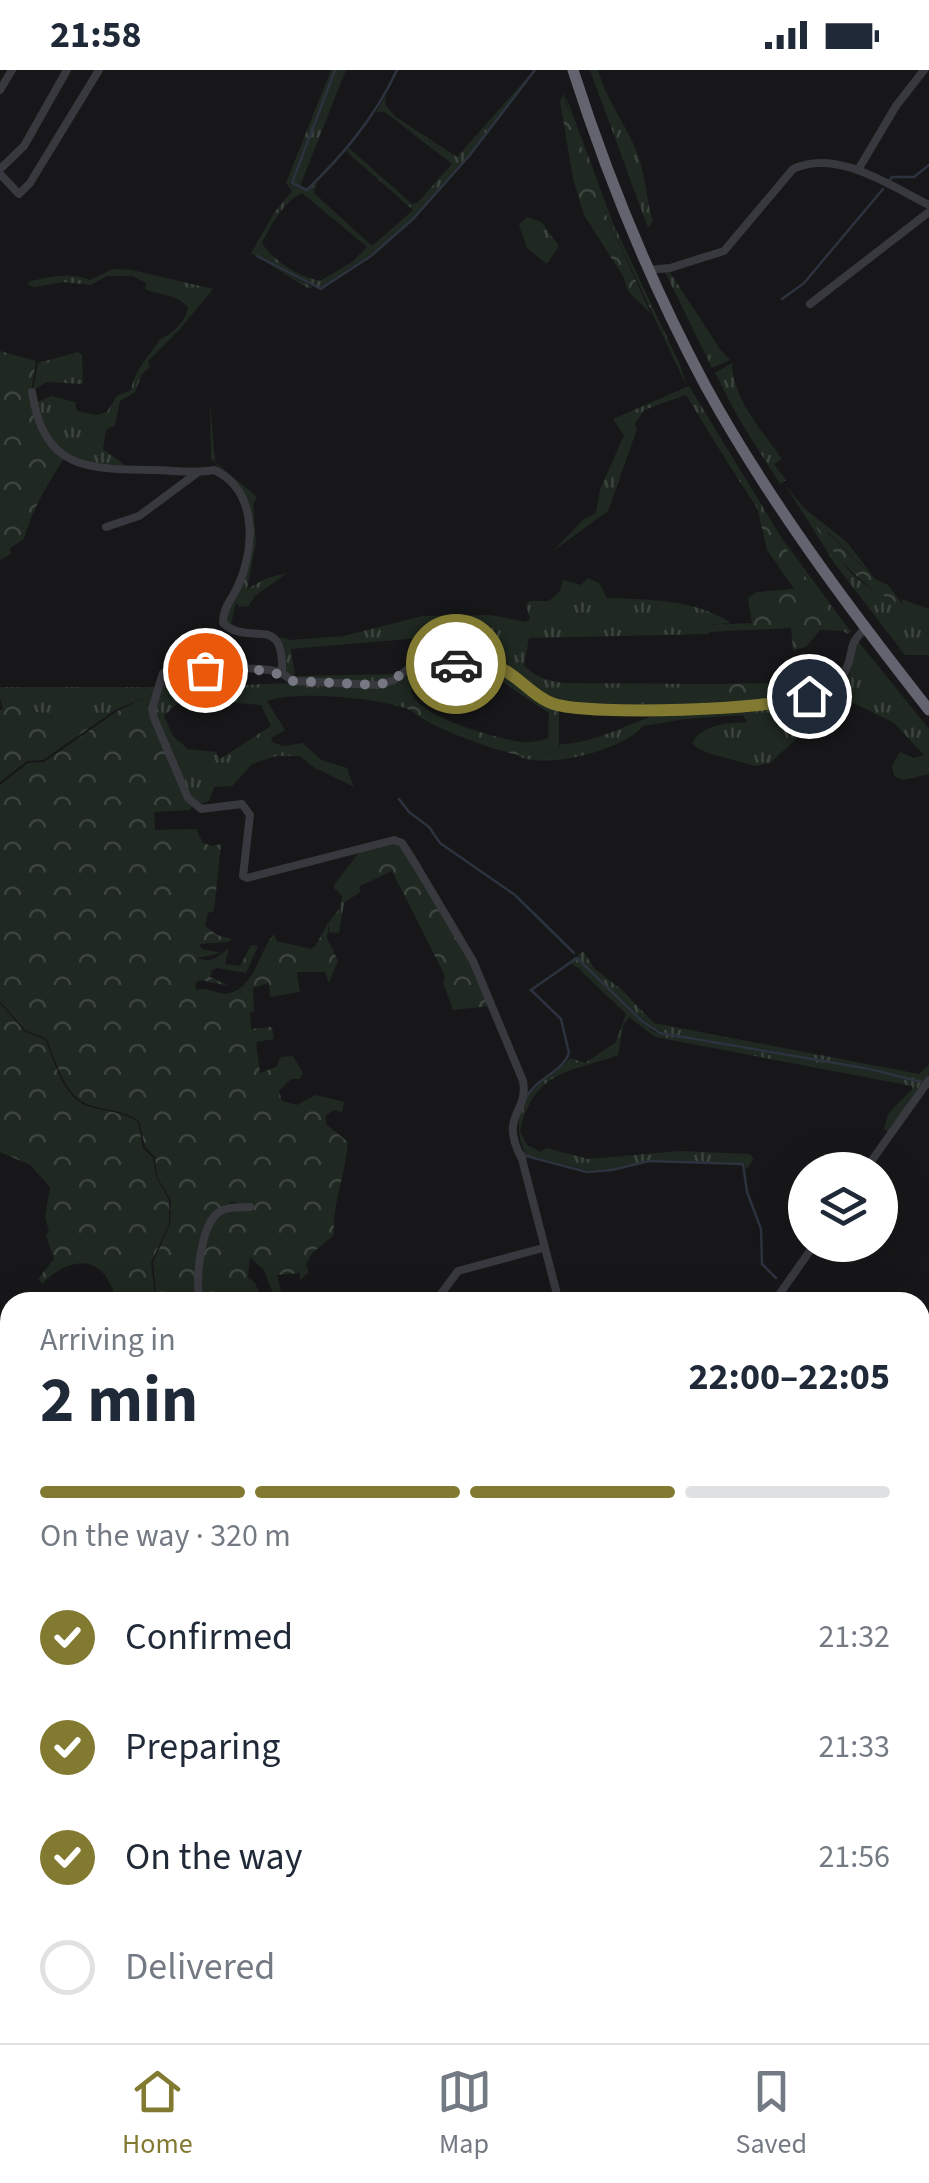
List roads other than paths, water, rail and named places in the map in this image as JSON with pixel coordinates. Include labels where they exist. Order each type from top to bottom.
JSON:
[{"type":"highway","points":[[573,70],[606,167],[648,270],[738,442],[866,629],[929,710]]},
{"type":"street","points":[[0,90],[12,70]]},
{"type":"street","points":[[67,70],[24,146],[0,172],[19,194],[30,183],[99,70]]},
{"type":"street","points":[[858,170],[896,106],[924,70]]},
{"type":"street","points":[[648,270],[670,268],[724,252],[793,170],[804,164],[858,170],[929,208],[810,304]]},
{"type":"street","points":[[32,392],[48,440],[73,462],[99,470],[214,470],[238,490],[251,531],[238,585],[226,605],[223,622],[230,630],[262,632],[277,641],[282,672]]},
{"type":"street","points":[[106,527],[139,516],[197,473]]},
{"type":"street","points":[[556,1292],[522,1159],[511,1137],[524,1090],[522,1081],[472,961],[402,843],[382,842],[243,876],[250,814],[247,807],[234,803],[201,809],[188,798],[152,709],[163,673],[184,669],[282,672],[293,681],[378,685],[394,680],[420,658],[494,666],[560,706],[644,709],[784,704],[809,696],[841,677],[848,668],[850,644],[866,629]]},
{"type":"street","points":[[879,1152],[929,1080]]},
{"type":"street","points":[[199,1292],[198,1275],[211,1221],[226,1209],[250,1207]]},
{"type":"street","points":[[441,1292],[458,1271],[543,1248]]},
{"type":"street","points":[[781,1292],[802,1262]]},
{"type":"waterway","points":[[335,70],[292,183],[307,190],[358,134],[397,70]]},
{"type":"waterway","points":[[257,256],[321,289],[371,256],[413,219],[469,156],[535,70]]},
{"type":"waterway","points":[[889,181],[892,177],[914,177],[929,165]]},
{"type":"waterway","points":[[782,299],[804,283],[883,189]]},
{"type":"waterway","points":[[399,799],[440,843],[515,895],[574,953]]},
{"type":"waterway","points":[[526,1098],[569,1053],[561,1019],[531,990],[577,958],[642,1021],[660,1033],[870,1069],[921,1082]]},
{"type":"waterway","points":[[523,1152],[587,1172],[649,1161],[743,1164],[747,1192],[761,1229],[762,1264],[776,1278]]}]
